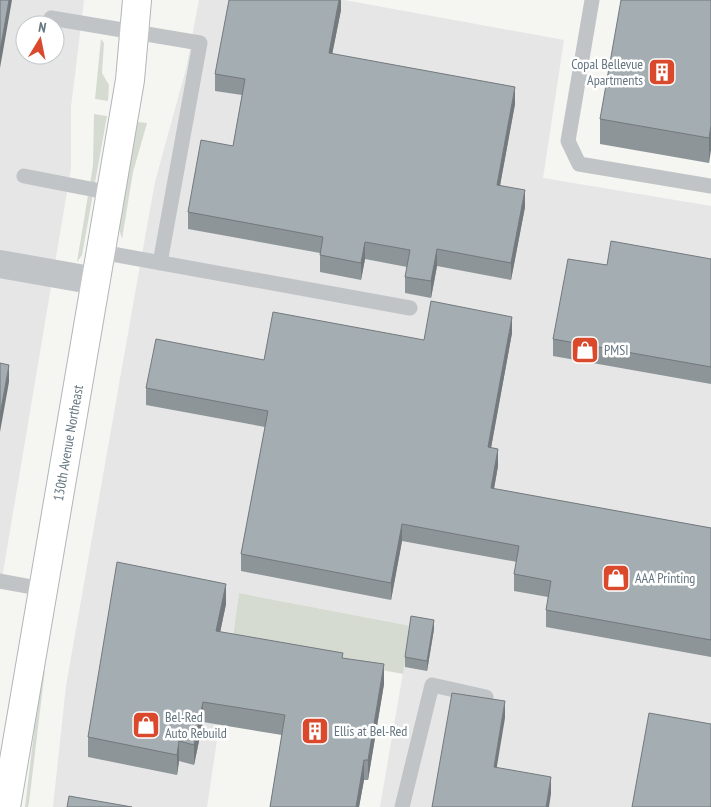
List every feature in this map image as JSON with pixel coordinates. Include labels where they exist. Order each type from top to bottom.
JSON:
[{"type":"street","name":"130th Avenue Northeast","points":[[137,0],[138,33]]},
{"type":"street","name":"130th Avenue Northeast","points":[[5,802],[138,33],[149,0]]},
{"type":"street","points":[[0,264],[96,281]]},
{"type":"lane","points":[[592,0],[568,141],[579,164],[711,186]]},
{"type":"lane","points":[[65,20],[200,43],[160,262]]},
{"type":"lane","points":[[24,176],[111,194]]},
{"type":"lane","points":[[101,252],[410,308]]},
{"type":"lane","points":[[0,581],[43,589]]},
{"type":"lane","points":[[402,807],[432,685],[486,696]]},
{"type":"shaded area","points":[[0,0],[84,0],[71,107],[71,168],[0,590]]},
{"type":"shaded area","points":[[199,0],[344,0],[564,40],[543,178],[711,206],[711,807],[380,807],[411,626],[239,593],[207,807],[53,807],[66,686],[155,182],[186,69]]},
{"type":"shaded area","points":[[101,39],[104,43],[102,73],[109,85],[108,101],[95,99]]},
{"type":"shaded area","points":[[94,114],[107,116],[82,255],[77,262],[93,165]]},
{"type":"shaded area","points":[[137,122],[147,123],[133,172],[122,239],[119,228]]},
{"type":"shaded area","points":[[239,593],[411,626],[403,674],[232,642]]},
{"type":"shaded area","points":[[45,669],[29,803],[28,807],[25,807],[40,682]]},
{"type":"building","points":[[0,0],[9,0],[0,51]]},
{"type":"building","points":[[229,0],[339,0],[329,53],[515,87],[497,185],[525,190],[511,263],[437,249],[431,281],[405,277],[410,250],[365,242],[361,263],[320,255],[323,237],[188,212],[201,140],[233,146],[245,79],[215,74]]},
{"type":"building","name":"Copal Bellevue Apartments","points":[[621,0],[711,0],[711,125],[709,138],[600,119]]},
{"type":"building","points":[[611,241],[711,259],[711,367],[553,339],[568,259],[607,265]]},
{"type":"building","points":[[431,301],[512,317],[488,447],[498,449],[491,488],[711,528],[711,640],[546,610],[551,581],[514,574],[519,546],[402,524],[391,583],[241,554],[268,411],[146,388],[156,339],[264,360],[273,312],[424,340]]},
{"type":"building","points":[[0,363],[9,365],[0,415]]},
{"type":"building","points":[[117,562],[226,584],[216,631],[343,653],[342,658],[384,664],[368,760],[364,760],[356,807],[270,807],[285,715],[203,702],[194,745],[179,741],[177,755],[88,737]]},
{"type":"building","points":[[411,616],[434,620],[427,661],[405,657]]},
{"type":"building","points":[[452,693],[505,701],[494,767],[551,777],[546,807],[432,807]]},
{"type":"building","points":[[649,713],[711,724],[711,807],[632,807]]},
{"type":"building","points":[[69,796],[132,807],[67,807]]},
{"type":"place","name":"Copal Bellevue Apartments","points":[[662,72]]},
{"type":"place","name":"PMSI","points":[[585,350]]},
{"type":"place","name":"AAA Printing","points":[[616,578]]},
{"type":"place","name":"Bel-Red Auto Rebuild","points":[[146,725]]},
{"type":"place","name":"Ellis at Bel-Red","points":[[315,731]]}]
